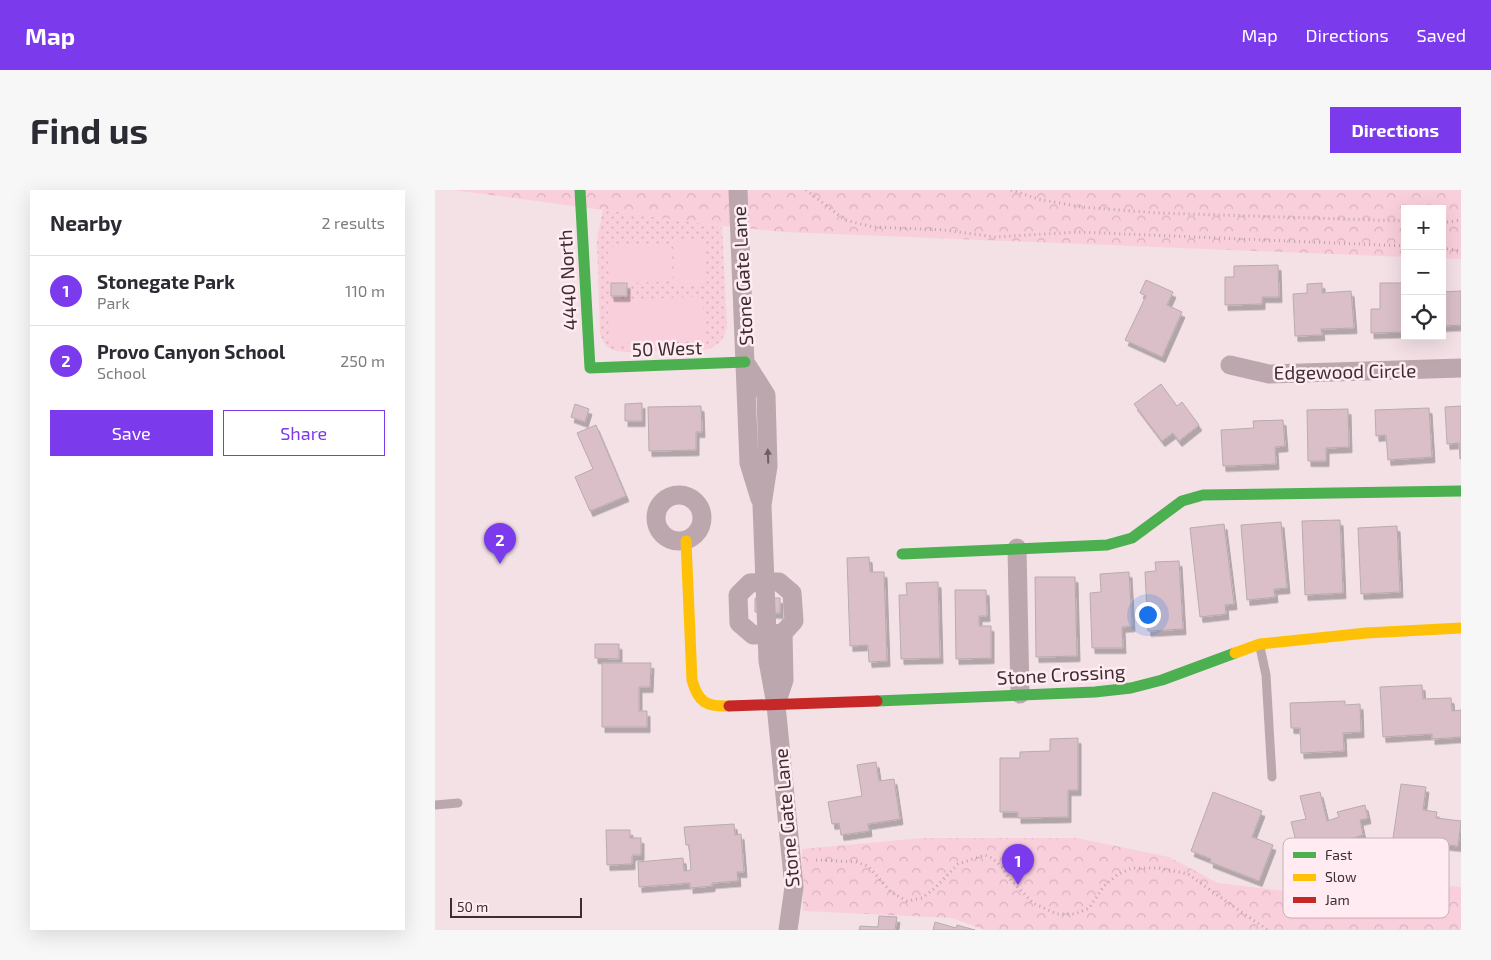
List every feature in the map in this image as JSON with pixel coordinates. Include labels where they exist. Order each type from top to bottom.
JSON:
[{"type":"street","name":"4440 North","points":[[580,190],[590,368]]},
{"type":"street","name":"Stone Gate Lane","points":[[738,190],[749,462],[762,504],[765,582],[775,634],[767,661],[775,705],[794,887],[788,930]]},
{"type":"street","name":"50 West","points":[[590,368],[745,362]]},
{"type":"street","name":"Edgewood Circle","points":[[1230,366],[1269,374],[1461,368]]},
{"type":"street","points":[[902,554],[1107,545],[1132,538],[1182,501],[1203,495],[1461,491]]},
{"type":"street","name":"Stone Crossing","points":[[686,541],[692,680],[698,698],[715,707],[1095,692],[1131,688],[1162,680],[1260,644],[1366,633],[1461,628]]},
{"type":"street","points":[[1017,548],[1020,694]]},
{"type":"street","name":"Stone Gate Lane","points":[[765,582],[779,582],[792,593],[794,621],[775,634]]},
{"type":"street","points":[[765,582],[750,583],[738,595],[739,623],[753,634],[775,634]]},
{"type":"lane","points":[[1260,644],[1266,675],[1272,778]]},
{"type":"lane","points":[[435,805],[458,803]]},
{"type":"path","points":[[806,190],[845,220],[873,226],[943,230],[995,237],[1079,232],[1401,246]]},
{"type":"path","points":[[1011,190],[1081,207],[1158,212],[1401,221]]},
{"type":"path","points":[[1446,223],[1461,220]]},
{"type":"path","points":[[1446,248],[1461,250]]},
{"type":"path","points":[[817,860],[856,862],[868,866],[891,893],[907,901],[922,898],[935,888],[958,864],[985,855],[993,858],[1003,867],[1008,878],[1033,903],[1057,914],[1075,914],[1089,908],[1104,886],[1117,875],[1133,868],[1159,868],[1187,874],[1237,910],[1269,930]]},
{"type":"green space","points":[[453,190],[1461,190],[1461,259],[1446,258],[1446,205],[1401,205],[1401,257],[784,232],[715,225]]},
{"type":"green space","points":[[603,210],[722,226],[727,327],[723,338],[718,343],[709,349],[624,352],[611,349],[605,345],[600,333],[597,240]]},
{"type":"green space","points":[[704,240],[707,284],[675,286],[673,242]]},
{"type":"green space","points":[[671,244],[673,281],[609,284],[608,247]]},
{"type":"green space","points":[[693,297],[703,304],[705,340],[617,344],[609,337],[608,300]]},
{"type":"green space","points":[[923,838],[1077,838],[1169,857],[1218,883],[1283,891],[1283,918],[1449,918],[1449,886],[1461,887],[1461,930],[984,930],[952,918],[803,911],[802,849]]},
{"type":"building","points":[[1278,265],[1279,297],[1262,297],[1262,304],[1225,305],[1225,277],[1234,277],[1234,266]]},
{"type":"building","points":[[1146,280],[1173,292],[1167,305],[1182,312],[1162,357],[1125,340],[1146,296],[1140,293]]},
{"type":"building","points":[[611,283],[627,283],[627,296],[611,296]]},
{"type":"building","points":[[1322,283],[1322,293],[1351,291],[1354,328],[1321,329],[1322,335],[1295,336],[1293,294],[1307,293],[1307,284]]},
{"type":"building","points":[[1380,283],[1401,283],[1401,332],[1371,333],[1371,309],[1380,309]]},
{"type":"building","points":[[1461,291],[1461,325],[1446,326],[1446,292]]},
{"type":"building","points":[[1161,384],[1177,406],[1182,402],[1199,425],[1179,441],[1173,433],[1162,441],[1134,404]]},
{"type":"building","points":[[642,403],[642,421],[625,421],[625,404]]},
{"type":"building","points":[[575,404],[589,409],[585,422],[571,417]]},
{"type":"building","points":[[701,406],[702,432],[696,432],[696,450],[649,451],[648,407]]},
{"type":"building","points":[[1461,406],[1460,459],[1459,443],[1447,444],[1445,407]]},
{"type":"building","points":[[1429,408],[1432,457],[1388,460],[1386,435],[1376,436],[1375,410]]},
{"type":"building","points":[[1348,409],[1349,447],[1326,448],[1326,461],[1308,461],[1307,410]]},
{"type":"building","points":[[1283,420],[1285,446],[1275,447],[1276,464],[1223,466],[1221,430],[1254,428],[1253,421]]},
{"type":"building","points":[[596,425],[626,496],[590,511],[575,477],[593,469],[577,433]]},
{"type":"building","points":[[1340,520],[1343,593],[1305,595],[1302,521]]},
{"type":"building","points":[[1281,522],[1287,588],[1274,589],[1275,597],[1247,600],[1241,525]]},
{"type":"building","points":[[1224,524],[1234,604],[1225,605],[1226,614],[1200,617],[1190,528]]},
{"type":"building","points":[[1397,526],[1400,592],[1361,594],[1358,528]]},
{"type":"building","points":[[869,557],[870,572],[884,572],[887,661],[869,662],[868,645],[850,646],[847,558]]},
{"type":"building","points":[[1179,561],[1183,629],[1148,631],[1145,572],[1156,571],[1155,562]]},
{"type":"building","points":[[1129,572],[1132,626],[1122,627],[1123,648],[1092,648],[1090,593],[1101,592],[1100,574]]},
{"type":"building","points":[[1035,577],[1075,577],[1077,656],[1036,657]]},
{"type":"building","points":[[938,582],[940,658],[901,659],[899,595],[907,595],[906,583]]},
{"type":"building","points":[[955,590],[986,590],[987,616],[979,616],[979,626],[991,626],[991,658],[956,659]]},
{"type":"building","points":[[755,598],[780,598],[780,613],[755,612]]},
{"type":"building","points":[[595,644],[619,644],[619,659],[595,658]]},
{"type":"building","points":[[602,663],[651,663],[650,687],[639,687],[639,711],[647,711],[647,727],[602,727]]},
{"type":"building","points":[[1422,685],[1423,699],[1451,698],[1452,711],[1461,710],[1461,737],[1432,739],[1432,734],[1383,737],[1380,687]]},
{"type":"building","points":[[1345,701],[1345,705],[1360,704],[1361,732],[1343,733],[1344,751],[1301,753],[1300,728],[1291,728],[1290,703]]},
{"type":"building","points":[[1078,738],[1078,790],[1068,790],[1068,817],[1018,818],[1018,812],[1000,812],[1000,758],[1020,758],[1020,752],[1050,751],[1050,739]]},
{"type":"building","points":[[876,762],[879,781],[894,779],[900,819],[868,824],[869,831],[841,835],[839,823],[832,824],[828,802],[862,796],[857,765]]},
{"type":"building","points":[[1401,784],[1426,787],[1423,810],[1437,812],[1436,818],[1461,821],[1458,846],[1449,845],[1449,838],[1393,838]]},
{"type":"building","points":[[1213,792],[1262,811],[1252,837],[1273,845],[1259,881],[1210,862],[1211,859],[1191,851]]},
{"type":"building","points":[[1320,792],[1327,821],[1339,817],[1337,812],[1365,805],[1368,818],[1360,820],[1363,835],[1353,838],[1295,838],[1291,822],[1306,819],[1300,796]]},
{"type":"building","points":[[734,824],[735,835],[741,834],[744,872],[737,872],[738,881],[712,883],[712,886],[690,888],[690,883],[639,887],[638,862],[683,858],[684,871],[691,870],[689,845],[686,845],[684,827]]},
{"type":"building","points":[[606,830],[630,830],[630,838],[641,838],[641,855],[632,855],[632,864],[607,865]]},
{"type":"building","points":[[879,916],[897,917],[895,930],[859,930],[860,926],[878,927]]},
{"type":"building","points":[[935,922],[956,928],[957,925],[975,930],[933,930]]},
{"type":"traffic: fast","points":[[580,190],[590,368],[745,362]]},
{"type":"traffic: fast","points":[[902,554],[1107,545],[1132,538],[1182,501],[1203,495],[1461,491]]},
{"type":"traffic: fast","points":[[877,701],[1095,692],[1131,688],[1162,680],[1235,653]]},
{"type":"traffic: slow","points":[[686,541],[692,680],[697,693],[704,702],[729,706]]},
{"type":"traffic: slow","points":[[1235,653],[1260,644],[1366,633],[1461,628]]},
{"type":"traffic: jam","points":[[729,706],[877,701]]},
{"type":"place","name":"Provo Canyon School","points":[[500,564]]},
{"type":"place","name":"Stonegate Park","points":[[1018,885]]}]
